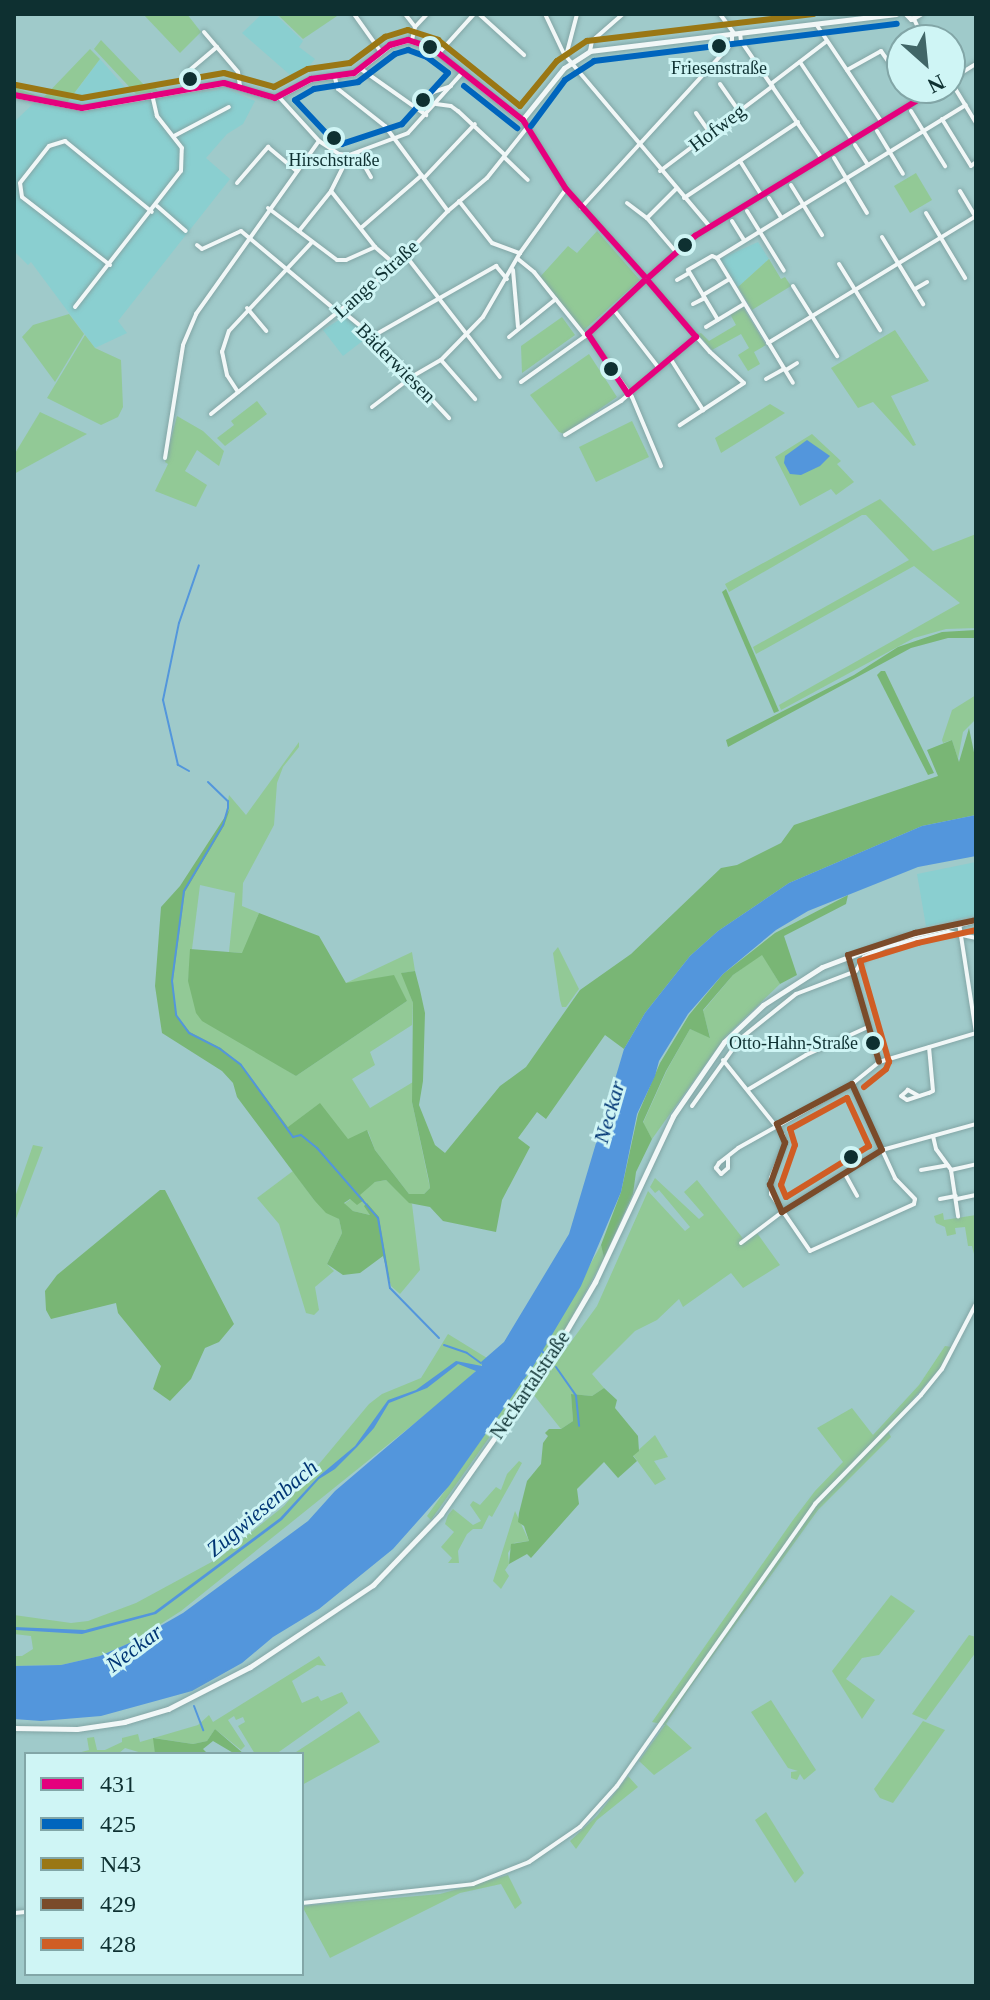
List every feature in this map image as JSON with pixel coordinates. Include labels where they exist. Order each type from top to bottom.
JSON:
[{"type":"main road","points":[[14,95],[75,108],[214,84],[240,86],[265,97],[279,97],[311,79],[335,78],[361,69],[399,41],[412,40],[439,53],[523,120],[568,59],[590,51],[896,14]]},
{"type":"main road","points":[[906,14],[914,19],[920,14]]},
{"type":"main road","name":"Neckartalstraße","points":[[14,1728],[77,1729],[124,1722],[168,1709],[214,1688],[337,1612],[390,1570],[424,1535],[571,1325],[617,1237],[660,1142],[697,1077],[749,1017],[802,978],[848,955],[976,920]]},
{"type":"street","points":[[354,14],[368,30],[365,34],[381,52]]},
{"type":"street","points":[[405,14],[415,27]]},
{"type":"street","points":[[412,40],[415,27],[427,14]]},
{"type":"street","points":[[439,53],[477,14],[524,55]]},
{"type":"street","points":[[545,14],[568,59],[638,146],[710,227]]},
{"type":"street","points":[[568,59],[577,14]]},
{"type":"street","points":[[590,51],[592,41],[623,14]]},
{"type":"street","points":[[720,14],[822,159]]},
{"type":"street","points":[[914,19],[916,24]]},
{"type":"street","points":[[816,24],[881,121]]},
{"type":"street","points":[[204,32],[238,72],[240,86]]},
{"type":"street","points":[[581,208],[732,43],[735,33]]},
{"type":"street","name":"Hofweg","points":[[660,171],[827,41]]},
{"type":"street","points":[[185,74],[217,47]]},
{"type":"street","points":[[847,70],[881,51],[886,58]]},
{"type":"street","points":[[800,62],[868,165]]},
{"type":"street","points":[[361,69],[426,115]]},
{"type":"street","points":[[279,97],[319,141],[349,155],[408,133],[462,73]]},
{"type":"street","points":[[335,78],[338,89],[376,118],[448,211]]},
{"type":"street","points":[[720,84],[739,111]]},
{"type":"street","points":[[416,106],[433,92],[451,86]]},
{"type":"street","points":[[75,307],[157,206],[183,164],[182,150],[157,116],[152,95]]},
{"type":"street","points":[[436,104],[451,106],[475,124],[528,180]]},
{"type":"street","points":[[521,382],[586,335],[676,252],[710,227],[854,142],[910,104]]},
{"type":"street","points":[[717,258],[966,105],[976,123]]},
{"type":"street","points":[[174,136],[229,107]]},
{"type":"street","points":[[911,111],[945,166]]},
{"type":"street","points":[[696,113],[710,133]]},
{"type":"street","points":[[942,119],[973,164]]},
{"type":"street","points":[[523,120],[526,129],[581,208],[696,337],[744,383],[680,425]]},
{"type":"street","points":[[684,198],[798,122]]},
{"type":"street","points":[[362,227],[423,176],[475,124]]},
{"type":"street","name":"Lange Straße","points":[[211,414],[396,265],[448,211],[487,178],[526,129]]},
{"type":"street","points":[[877,131],[903,174]]},
{"type":"street","points":[[110,265],[22,197],[20,183],[49,146],[65,141],[152,212]]},
{"type":"street","points":[[165,458],[187,335],[205,300],[268,208],[319,141]]},
{"type":"street","points":[[237,183],[268,147],[297,171]]},
{"type":"street","points":[[357,153],[371,177]]},
{"type":"street","points":[[299,231],[331,191],[349,155]]},
{"type":"street","points":[[834,158],[867,213]]},
{"type":"street","points":[[740,161],[762,196]]},
{"type":"street","points":[[791,185],[822,235]]},
{"type":"street","points":[[372,407],[413,376],[441,360],[491,307],[519,256],[566,189]]},
{"type":"street","points":[[647,218],[676,189]]},
{"type":"street","points":[[331,191],[375,247],[396,265]]},
{"type":"street","points":[[768,343],[976,217],[960,191]]},
{"type":"street","points":[[769,198],[781,217]]},
{"type":"street","points":[[459,201],[492,243],[519,256],[586,335],[628,394],[661,466]]},
{"type":"street","points":[[627,203],[647,218],[676,252]]},
{"type":"street","points":[[157,206],[186,231]]},
{"type":"street","points":[[268,208],[342,261],[375,247]]},
{"type":"street","points":[[747,211],[784,271]]},
{"type":"street","points":[[926,213],[965,278]]},
{"type":"street","points":[[732,221],[744,240]]},
{"type":"street","points":[[197,245],[202,249],[238,231],[249,236]]},
{"type":"street","name":"Bäderwiesen","points":[[249,236],[373,336],[449,418]]},
{"type":"street","points":[[882,237],[923,304]]},
{"type":"street","points":[[238,392],[227,375],[222,352],[233,323],[290,269],[312,242]]},
{"type":"street","points":[[405,256],[500,377]]},
{"type":"street","points":[[677,280],[712,256],[717,258],[793,383]]},
{"type":"street","points":[[839,264],[880,330]]},
{"type":"street","points":[[373,336],[496,266],[507,279]]},
{"type":"street","points":[[513,269],[518,327]]},
{"type":"street","points":[[689,272],[718,320]]},
{"type":"street","points":[[693,304],[730,279]]},
{"type":"street","points":[[914,290],[927,282]]},
{"type":"street","points":[[793,286],[837,356]]},
{"type":"street","points":[[509,337],[556,299]]},
{"type":"street","points":[[706,327],[745,304]]},
{"type":"street","points":[[247,308],[266,331]]},
{"type":"street","points":[[614,310],[658,367]]},
{"type":"street","points":[[565,435],[592,421],[696,337]]},
{"type":"street","points":[[670,358],[703,410]]},
{"type":"street","points":[[441,360],[475,399]]},
{"type":"street","points":[[766,379],[797,363]]},
{"type":"street","points":[[728,1157],[777,1124],[852,1084],[879,1062],[976,1033],[959,923]]},
{"type":"street","points":[[692,1106],[723,1060],[748,1031],[782,1002],[810,986],[858,969],[864,957],[878,950],[942,933],[960,933],[976,938]]},
{"type":"street","points":[[848,955],[879,1062]]},
{"type":"street","points":[[749,1089],[806,1055],[868,1027]]},
{"type":"street","points":[[919,1096],[933,1091],[929,1047]]},
{"type":"street","points":[[723,1060],[777,1124],[785,1143],[770,1185],[782,1212],[810,1251],[914,1204],[915,1199],[895,1178],[852,1084]]},
{"type":"street","points":[[741,1243],[782,1212],[882,1150],[976,1124]]},
{"type":"street","points":[[932,1135],[936,1149],[950,1167],[958,1216]]},
{"type":"street","points":[[921,1170],[973,1165]]},
{"type":"street","points":[[845,1174],[857,1196]]},
{"type":"street","points":[[940,1199],[976,1195]]},
{"type":"street","points":[[304,1903],[473,1884],[529,1862],[580,1827],[617,1786],[815,1504],[912,1406],[942,1369],[976,1304]]},
{"type":"shaded area","points":[[262,14],[275,14],[303,41],[299,47],[315,59],[297,81],[242,33]]},
{"type":"shaded area","points":[[100,59],[137,101],[227,89],[255,101],[243,124],[227,134],[206,158],[230,179],[118,321],[127,333],[95,348],[31,262],[28,265],[14,251],[14,122],[36,101],[63,109]]},
{"type":"shaded area","points":[[758,242],[769,259],[738,287],[720,259]]},
{"type":"shaded area","points":[[345,316],[369,336],[343,356],[323,330]]},
{"type":"shaded area","points":[[976,862],[976,915],[926,926],[917,874]]},
{"type":"green space","points":[[143,14],[187,14],[201,32],[180,53]]},
{"type":"green space","points":[[277,14],[340,14],[303,39]]},
{"type":"green space","points":[[101,40],[146,87],[151,83],[158,91],[136,94],[94,49]]},
{"type":"green space","points":[[90,49],[100,59],[66,104],[14,93],[14,87],[43,98]]},
{"type":"green space","points":[[916,173],[932,200],[910,213],[894,186]]},
{"type":"green space","points":[[597,231],[640,280],[583,331],[540,277],[568,246],[577,253]]},
{"type":"green space","points":[[769,259],[781,279],[785,277],[791,286],[752,310],[738,287]]},
{"type":"green space","points":[[743,307],[766,345],[754,352],[760,364],[748,371],[738,355],[749,348],[741,334],[712,350],[698,334],[701,333],[709,341],[736,325],[730,314]]},
{"type":"green space","points":[[69,314],[84,334],[55,382],[22,337],[33,325]]},
{"type":"green space","points":[[562,317],[575,335],[522,373],[521,346]]},
{"type":"green space","points":[[895,330],[929,381],[891,396],[916,445],[913,446],[873,402],[858,408],[831,368]]},
{"type":"green space","points":[[85,335],[95,348],[121,360],[123,407],[118,417],[101,425],[47,398]]},
{"type":"green space","points":[[589,354],[617,397],[564,434],[559,432],[530,395]]},
{"type":"green space","points":[[257,401],[267,414],[225,446],[217,438],[234,425],[231,421]]},
{"type":"green space","points":[[770,404],[785,413],[721,453],[715,438]]},
{"type":"green space","points":[[40,412],[87,434],[14,474],[14,455]]},
{"type":"green space","points":[[177,416],[203,431],[224,451],[219,466],[197,450],[185,471],[207,485],[196,507],[155,491],[168,464],[165,462]]},
{"type":"green space","points":[[632,421],[649,457],[596,482],[579,447]]},
{"type":"green space","points":[[812,434],[841,461],[837,464],[854,482],[836,495],[831,489],[800,506],[775,457]]},
{"type":"green space","points":[[880,499],[933,551],[976,534],[976,628],[946,629],[914,638],[781,710],[779,705],[960,603],[914,566],[756,654],[753,647],[909,560],[866,515],[862,515],[729,592],[725,584]]},
{"type":"green space","points":[[726,589],[779,711],[774,713],[722,592]]},
{"type":"green space","points":[[976,630],[976,638],[948,638],[911,648],[728,747],[726,740],[854,675],[898,647],[942,632]]},
{"type":"green space","points":[[885,671],[934,773],[928,775],[877,675]]},
{"type":"green space","points":[[976,695],[976,719],[963,732],[958,759],[952,740],[943,743],[942,740],[952,710]]},
{"type":"green space","points":[[969,728],[976,762],[976,815],[922,826],[789,883],[718,931],[690,956],[645,1013],[624,1049],[605,1035],[546,1119],[537,1112],[518,1138],[530,1147],[502,1200],[496,1232],[443,1221],[430,1207],[409,1203],[386,1180],[375,1182],[360,1195],[364,1200],[357,1205],[350,1199],[344,1203],[353,1211],[370,1215],[364,1206],[367,1203],[379,1217],[391,1286],[383,1256],[360,1273],[343,1275],[327,1264],[342,1233],[339,1219],[326,1213],[314,1200],[237,1097],[233,1083],[222,1071],[162,1033],[155,986],[161,907],[180,886],[230,809],[224,826],[185,892],[173,981],[176,1014],[190,1032],[221,1048],[241,1064],[288,1127],[320,1103],[348,1139],[367,1130],[375,1150],[409,1194],[424,1194],[430,1188],[412,1102],[413,1003],[401,973],[415,971],[420,990],[425,1013],[423,1081],[419,1105],[435,1145],[445,1153],[500,1086],[526,1067],[580,990],[631,954],[721,868],[737,865],[781,843],[794,825],[938,776],[927,750],[952,740],[959,762]]},
{"type":"green space","points":[[299,742],[277,783],[274,825],[243,883],[242,906],[259,913],[243,953],[229,952],[235,893],[200,885],[188,981],[263,1055],[296,1076],[407,1001],[346,983],[412,952],[415,971],[402,973],[413,1003],[412,1025],[370,1052],[375,1065],[352,1079],[370,1108],[413,1082],[412,1102],[430,1188],[424,1194],[409,1194],[375,1150],[368,1131],[348,1140],[288,1127],[241,1064],[221,1048],[190,1032],[176,1014],[173,981],[185,892],[224,826],[229,795],[246,815]]},
{"type":"green space","points":[[848,895],[846,904],[784,936],[797,975],[780,984],[762,955],[733,975],[703,1010],[710,1038],[690,1029],[666,1071],[643,1122],[652,1139],[636,1172],[633,1194],[604,1258],[601,1245],[621,1192],[638,1114],[660,1063],[689,1015],[723,974],[775,933]]},
{"type":"green space","points":[[259,913],[319,936],[346,983],[394,975],[407,1001],[296,1076],[202,1021],[196,1013],[188,981],[190,949],[242,953]]},
{"type":"green space","points":[[558,947],[579,989],[566,1007],[562,1007],[560,1000],[553,953]]},
{"type":"green space","points":[[762,954],[780,984],[725,1037],[652,1139],[643,1123],[690,1029],[710,1037],[703,1011],[733,975]]},
{"type":"green space","points":[[33,1145],[43,1147],[14,1224],[14,1200]]},
{"type":"green space","points":[[293,1171],[314,1200],[339,1219],[342,1233],[327,1264],[334,1271],[315,1287],[319,1310],[314,1315],[306,1313],[279,1224],[257,1198]]},
{"type":"green space","points":[[655,1178],[699,1219],[704,1215],[684,1192],[697,1180],[745,1241],[757,1233],[780,1265],[743,1288],[731,1273],[683,1307],[679,1299],[657,1320],[635,1331],[592,1374],[604,1388],[592,1396],[571,1394],[573,1421],[561,1429],[533,1394],[597,1306],[648,1191],[685,1231],[690,1227],[659,1190],[655,1193],[650,1187]]},
{"type":"green space","points":[[386,1180],[412,1204],[420,1270],[400,1294],[391,1286],[379,1217],[353,1211],[344,1204],[375,1182]]},
{"type":"green space","points":[[160,1190],[165,1190],[234,1324],[219,1342],[205,1348],[191,1379],[170,1401],[153,1389],[161,1366],[118,1313],[116,1303],[51,1319],[46,1310],[45,1291],[57,1275]]},
{"type":"green space","points":[[943,1213],[944,1220],[976,1215],[976,1262],[972,1246],[968,1246],[965,1227],[955,1228],[956,1234],[947,1236],[945,1227],[936,1223],[934,1216]]},
{"type":"green space","points":[[601,1245],[604,1258],[563,1333],[431,1520],[427,1516],[534,1365]]},
{"type":"green space","points":[[448,1334],[487,1358],[486,1361],[456,1390],[181,1611],[134,1641],[100,1656],[61,1665],[14,1666],[14,1656],[22,1656],[33,1649],[31,1636],[14,1634],[14,1615],[71,1623],[88,1621],[136,1603],[219,1558],[284,1506],[369,1404],[382,1394],[421,1378]]},
{"type":"green space","points":[[945,1346],[952,1347],[940,1368],[887,1429],[891,1437],[818,1510],[686,1693],[666,1724],[692,1748],[654,1775],[639,1761],[665,1725],[652,1722],[793,1520],[843,1462],[817,1428],[852,1408],[873,1435],[919,1385]]},
{"type":"green space","points":[[604,1388],[617,1400],[615,1408],[638,1436],[639,1451],[633,1456],[637,1461],[618,1478],[604,1462],[577,1489],[579,1504],[531,1558],[527,1554],[509,1564],[511,1544],[529,1541],[524,1526],[518,1522],[519,1513],[527,1481],[541,1464],[543,1443],[548,1436],[545,1433],[549,1429],[561,1429],[573,1421],[571,1394],[592,1396]]},
{"type":"green space","points":[[655,1435],[668,1457],[654,1461],[666,1479],[655,1485],[633,1455]]},
{"type":"green space","points":[[519,1461],[522,1463],[492,1517],[489,1515],[482,1529],[473,1529],[467,1534],[458,1551],[459,1563],[448,1563],[452,1558],[441,1547],[454,1532],[445,1524],[448,1515],[453,1509],[473,1525],[481,1521],[470,1505],[473,1501],[480,1505],[496,1487],[501,1490],[507,1474]]},
{"type":"green space","points":[[515,1511],[529,1541],[514,1543],[508,1553],[509,1564],[505,1570],[509,1576],[501,1589],[493,1581]]},
{"type":"green space","points":[[891,1595],[915,1611],[879,1655],[862,1658],[846,1679],[875,1700],[862,1719],[832,1671]]},
{"type":"green space","points":[[969,1635],[976,1637],[976,1652],[926,1720],[912,1714]]},
{"type":"green space","points":[[319,1656],[326,1666],[317,1665],[292,1681],[302,1703],[318,1696],[321,1701],[342,1692],[348,1703],[279,1752],[254,1752],[238,1726],[245,1722],[243,1717],[236,1720],[234,1716],[228,1720],[245,1746],[241,1750],[215,1729],[207,1741],[193,1744],[154,1738],[155,1752],[125,1748],[120,1752],[82,1752],[89,1750],[87,1738],[94,1737],[97,1750],[105,1750],[122,1742],[122,1738],[138,1734],[140,1742],[198,1725],[209,1715],[213,1722]]},
{"type":"green space","points":[[771,1700],[816,1770],[804,1780],[800,1774],[797,1780],[791,1778],[791,1772],[798,1771],[788,1768],[751,1712]]},
{"type":"green space","points":[[359,1711],[380,1742],[304,1784],[304,1752],[296,1752]]},
{"type":"green space","points":[[923,1721],[945,1730],[893,1803],[880,1798],[874,1789]]},
{"type":"green space","points":[[215,1729],[242,1752],[232,1752],[213,1741],[203,1749],[206,1752],[155,1752],[153,1738],[193,1744],[207,1741]]},
{"type":"green space","points":[[628,1776],[638,1787],[597,1820],[576,1849],[570,1841],[597,1816]]},
{"type":"green space","points":[[766,1812],[804,1873],[795,1883],[755,1820]]},
{"type":"green space","points":[[508,1875],[522,1903],[515,1909],[501,1884],[460,1893],[330,1958],[304,1910],[304,1906],[440,1894]]},
{"type":"water","points":[[807,440],[830,456],[820,466],[801,475],[790,474],[784,463],[785,456]]},
{"type":"water","name":"Neckar","points":[[976,815],[976,856],[918,867],[808,911],[776,930],[723,974],[688,1014],[659,1061],[637,1114],[621,1192],[581,1286],[534,1365],[449,1486],[393,1549],[319,1609],[273,1637],[242,1663],[192,1691],[101,1716],[41,1721],[14,1719],[14,1666],[61,1665],[100,1656],[183,1613],[308,1521],[335,1491],[476,1371],[458,1364],[427,1388],[389,1403],[374,1428],[357,1447],[335,1469],[319,1479],[282,1520],[156,1614],[82,1634],[16,1630],[14,1627],[85,1630],[154,1612],[280,1518],[318,1477],[355,1446],[388,1400],[416,1390],[456,1361],[482,1366],[481,1362],[504,1342],[569,1234],[624,1049],[645,1013],[690,956],[718,931],[789,883],[922,826]]},
{"type":"waterway","points":[[189,771],[178,765],[163,700],[179,623],[199,565]]},
{"type":"waterway","points":[[208,782],[228,801],[228,808],[223,825],[184,891],[172,981],[176,1015],[189,1033],[220,1049],[241,1065],[293,1137],[301,1135],[317,1148],[378,1218],[390,1288],[439,1338]]},
{"type":"waterway","points":[[444,1345],[467,1353],[481,1363]]},
{"type":"waterway","points":[[542,1351],[547,1357]]},
{"type":"waterway","points":[[556,1367],[576,1396],[579,1426]]},
{"type":"waterway","points":[[194,1706],[203,1730]]},
{"type":"transit line","name":"N43","points":[[16,85],[82,98],[224,73],[274,87],[308,69],[350,63],[385,37],[408,30],[438,40],[520,106],[557,61],[587,41],[813,14]]},
{"type":"transit line","name":"425","points":[[531,126],[565,80],[594,61],[886,25]]},
{"type":"transit line","name":"431","points":[[14,95],[82,108],[224,83],[275,98],[311,79],[354,73],[390,45],[408,40],[432,48],[523,120]]},
{"type":"transit line","name":"425","points":[[408,50],[427,57],[448,73],[402,124],[342,144],[326,133],[295,100],[314,89],[358,82],[395,54],[408,50]]},
{"type":"transit line","name":"425","points":[[464,86],[517,128]]},
{"type":"transit line","name":"431","points":[[649,277],[695,236],[911,104]]},
{"type":"transit line","name":"431","points":[[523,120],[566,189],[644,276]]},
{"type":"transit line","name":"431","points":[[644,281],[588,334],[628,394],[696,337],[648,281]]},
{"type":"transit line","name":"429","points":[[848,955],[915,933],[976,920]]},
{"type":"transit line","name":"428","points":[[864,1087],[886,1069],[889,1062],[860,961],[918,943],[976,930]]},
{"type":"transit line","name":"429","points":[[848,955],[879,1062]]},
{"type":"transit line","name":"429","points":[[852,1084],[882,1150],[782,1212],[770,1185],[785,1143],[777,1124],[852,1084]]},
{"type":"transit line","name":"428","points":[[847,1098],[869,1146],[786,1197],[781,1185],[795,1145],[790,1129],[847,1098]]},
{"type":"place","name":"Friesenstraße","points":[[719,46]]},
{"type":"place","name":"Hirschstraße","points":[[334,138]]},
{"type":"place","name":"Otto-Hahn-Straße","points":[[873,1043]]},
{"type":"water label","name":"Zugwiesenbach","points":[[262,1508]]}]
